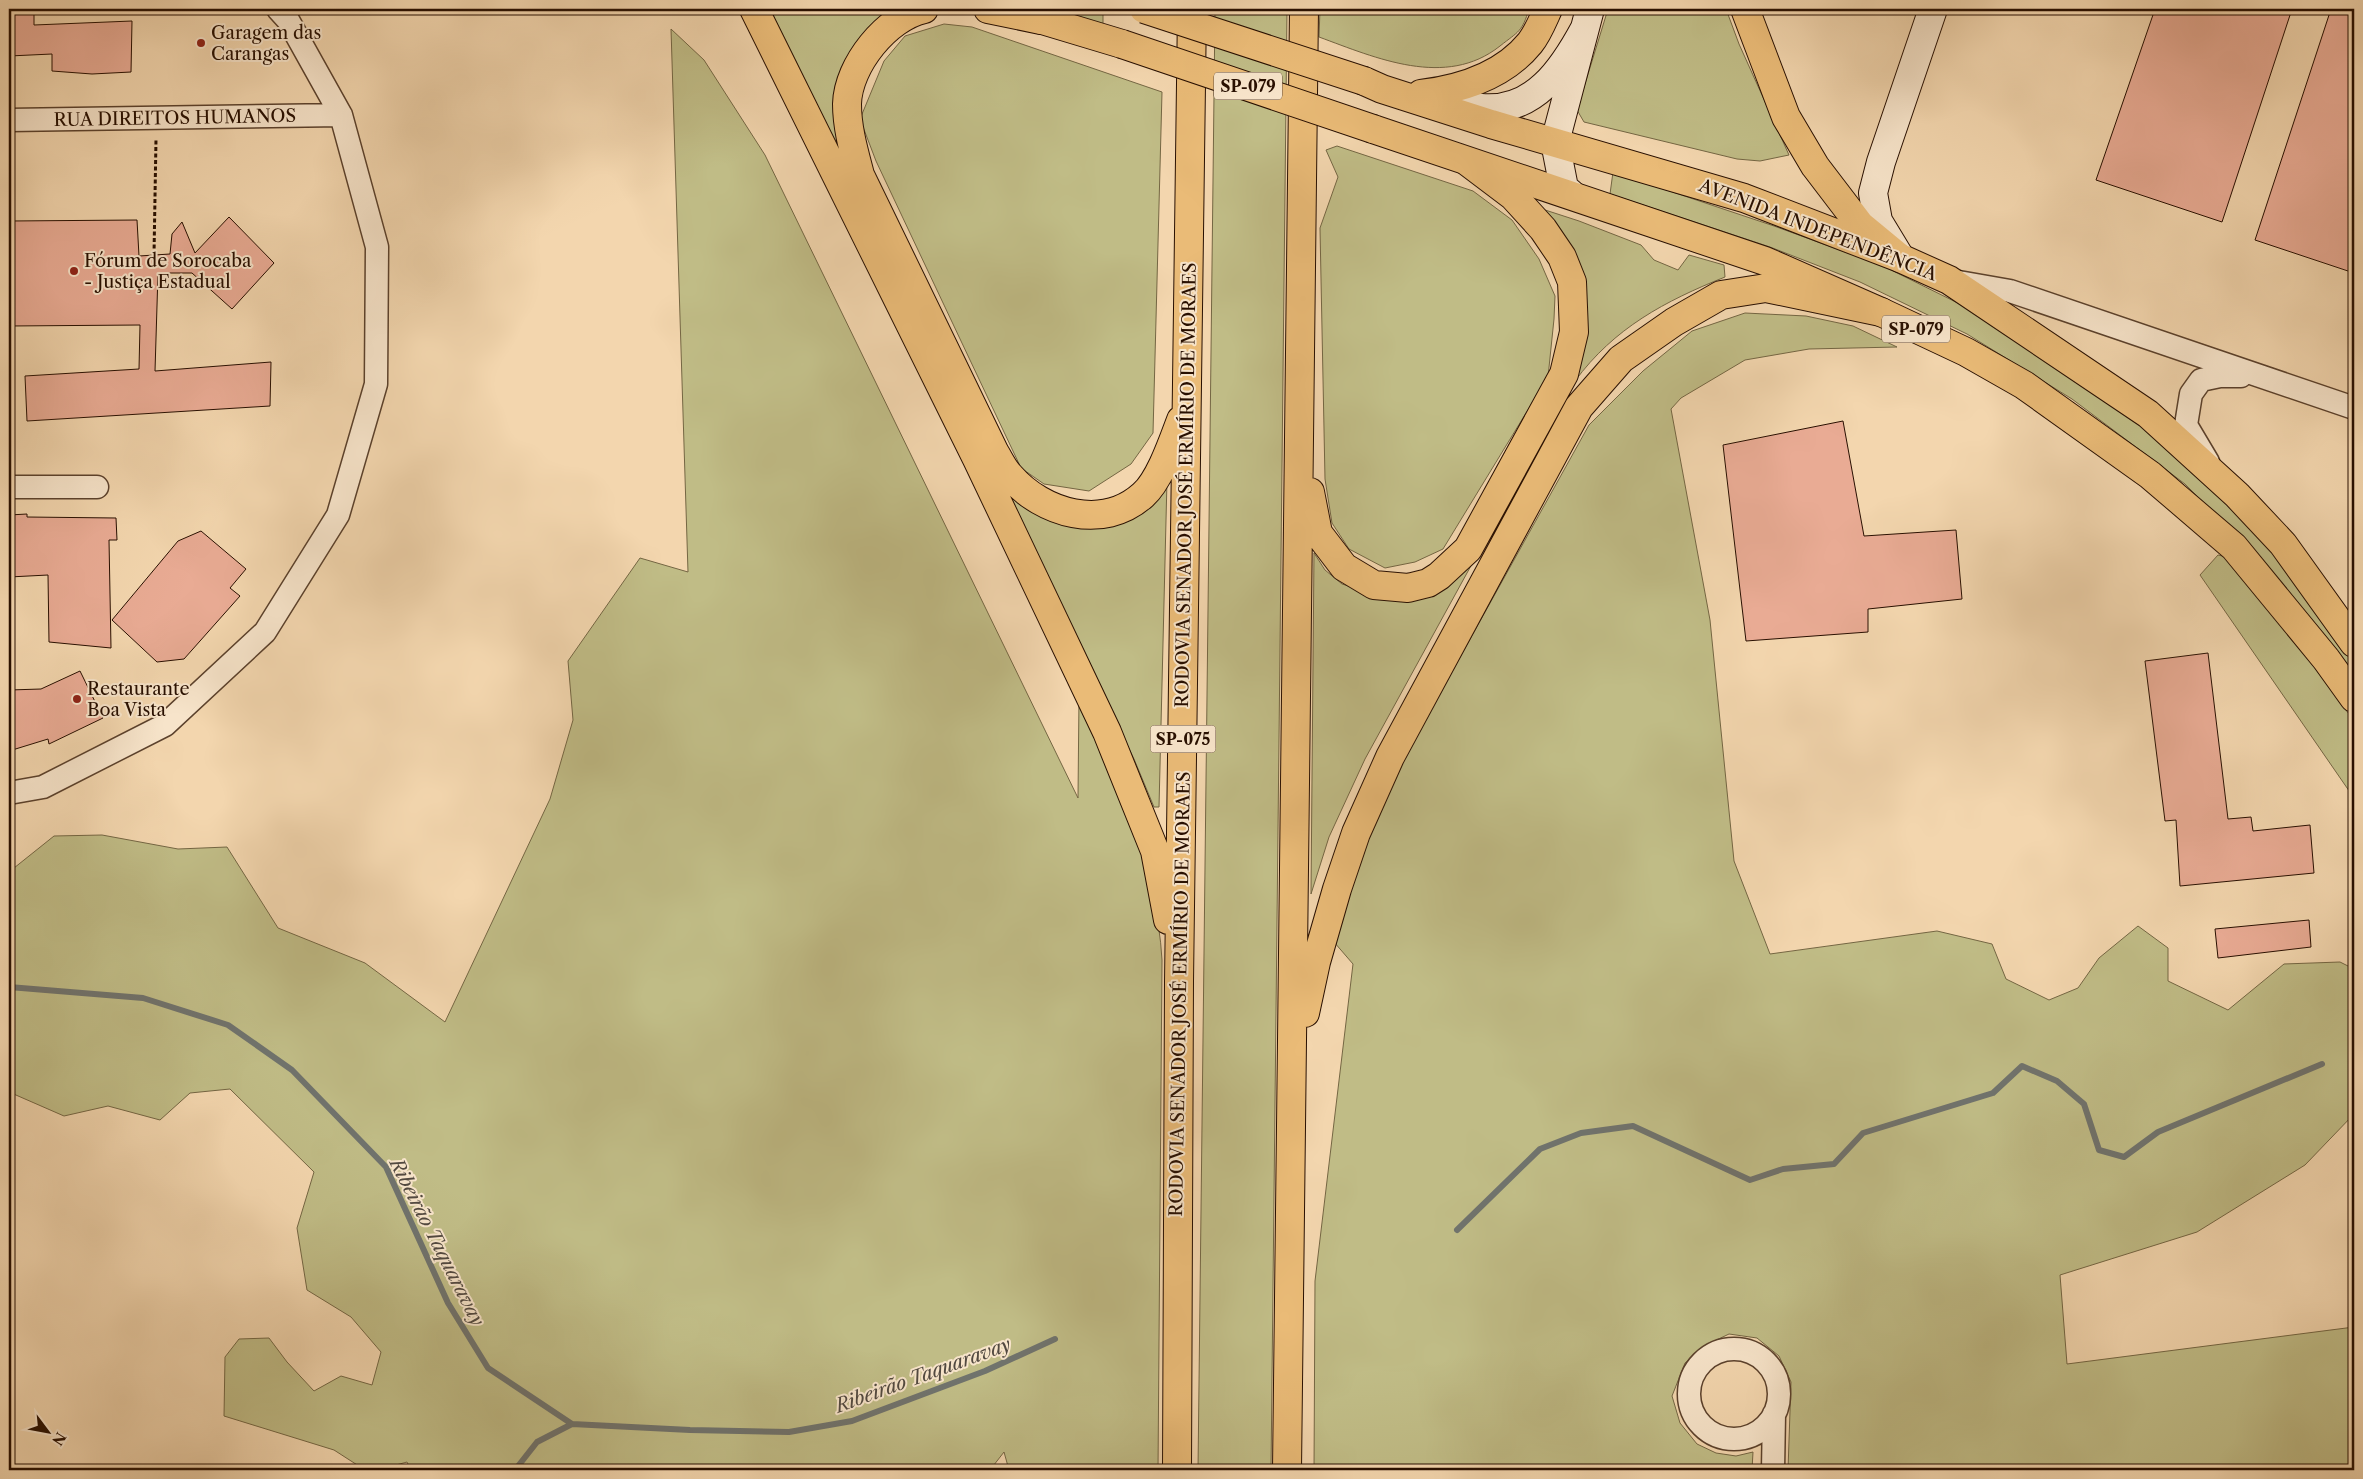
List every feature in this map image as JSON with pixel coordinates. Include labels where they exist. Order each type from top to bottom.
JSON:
[{"type":"main road","points":[[754,9],[973,450],[1107,732],[1155,850],[1179,982]]},
{"type":"main road","points":[[924,9],[914,11],[883,32],[857,65],[847,102],[851,140],[860,175],[1009,476],[1031,494],[1057,510],[1079,515],[1103,515],[1122,511],[1144,494],[1166,460],[1188,402]]},
{"type":"main road","points":[[988,9],[1041,20]]},
{"type":"main road","name":"SP-079","points":[[1006,9],[1122,44],[1765,261],[1966,352],[2024,385],[2150,475],[2234,547],[2326,659],[2354,698]]},
{"type":"main road","name":"SP-079","points":[[1144,9],[1368,83]]},
{"type":"main road","name":"RODOVIA SENADOR JOSÉ ERMÍRIO DE MORAES","points":[[1177,1470],[1179,982],[1192,9]]},
{"type":"main road","points":[[1287,1470],[1304,9]]},
{"type":"main road","points":[[1421,94],[1452,90],[1503,67],[1531,42],[1548,9]]},
{"type":"main road","points":[[1745,9],[1786,117],[1815,166],[1860,225],[1900,258]]},
{"type":"main road","points":[[1900,258],[1878,221],[1873,193],[1881,162],[1933,9]]},
{"type":"main road","points":[[1368,83],[1480,108],[1502,108],[1518,103],[1535,93],[1559,72],[1588,19]]},
{"type":"main road","points":[[1571,194],[1564,188],[1555,142],[1588,19]]},
{"type":"main road","name":"AVENIDA INDEPENDÊNCIA","points":[[1368,83],[1491,124],[1744,198],[1900,258],[1950,280],[2148,414],[2237,494],[2283,544],[2354,643]]},
{"type":"main road","points":[[1299,444],[1318,533],[1344,567],[1374,585],[1408,588],[1428,583],[1439,576],[1468,549],[1551,401],[1564,374],[1574,332],[1572,282],[1562,257],[1543,229],[1513,196],[1468,162]]},
{"type":"main road","points":[[1293,1071],[1316,962],[1337,889],[1356,833],[1390,757],[1579,408],[1621,360],[1674,322],[1721,295],[1766,288],[1881,312]]},
{"type":"street","points":[[9,793],[43,786],[165,725],[265,632],[338,515],[376,384],[377,247],[341,115],[288,20],[278,9]]},
{"type":"street","name":"RUA DIREITOS HUMANOS","points":[[9,120],[341,115]]},
{"type":"street","points":[[1950,280],[2010,291],[2354,408]]},
{"type":"street","points":[[2217,476],[2186,425],[2191,394],[2201,380],[2220,376],[2260,377]]},
{"type":"street","points":[[9,487],[97,487]]},
{"type":"street","points":[[1772,1470],[1774,1414]]},
{"type":"path","points":[[154,255],[157,118]]},
{"type":"shaded area","points":[[768,9],[893,9],[849,56],[853,182]]},
{"type":"shaded area","points":[[1049,9],[1103,9],[1103,26]]},
{"type":"shaded area","points":[[1215,9],[1287,9],[1271,1470],[1198,1470]]},
{"type":"shaded area","points":[[1320,9],[1529,9],[1519,31],[1500,46],[1479,59],[1457,66],[1434,68],[1411,66],[1387,60],[1319,37]]},
{"type":"shaded area","points":[[1608,9],[1726,9],[1739,44],[1789,155],[1760,161],[1737,159],[1584,122],[1577,110]]},
{"type":"shaded area","points":[[944,24],[972,27],[1162,92],[1153,433],[1131,464],[1089,491],[1044,484],[1021,468],[876,161],[860,119],[884,61],[905,36]]},
{"type":"shaded area","points":[[671,29],[704,60],[765,155],[1078,798],[1079,697],[1132,826],[1152,892],[1162,960],[1158,1470],[1009,1470],[1004,1452],[990,1470],[411,1470],[407,1462],[378,1470],[365,1470],[334,1450],[224,1416],[225,1357],[239,1339],[269,1338],[287,1362],[314,1391],[341,1376],[372,1385],[381,1352],[351,1317],[307,1290],[297,1228],[314,1172],[230,1089],[190,1093],[160,1120],[108,1106],[64,1116],[9,1092],[9,872],[54,836],[102,835],[178,849],[227,847],[278,928],[365,963],[445,1022],[550,799],[573,720],[568,661],[640,558],[688,572]]},
{"type":"shaded area","points":[[1337,146],[1473,191],[1512,220],[1539,259],[1555,296],[1548,377],[1443,549],[1415,562],[1385,568],[1349,549],[1332,523],[1325,479],[1320,228],[1338,177],[1326,150]]},
{"type":"shaded area","points":[[1613,172],[1774,226],[1881,265],[1974,311],[2153,433],[2256,532],[2354,657],[2354,676],[2244,544],[2185,484],[2072,399],[1967,334],[1860,282],[1770,247],[1610,194]]},
{"type":"shaded area","points":[[1539,208],[1641,245],[1654,260],[1678,270],[1689,255],[1724,265],[1725,277],[1661,306],[1642,318],[1606,346],[1575,381],[1579,341]]},
{"type":"shaded area","points":[[1745,313],[1806,316],[1853,326],[1897,347],[1809,349],[1745,360],[1681,398],[1671,409],[1710,620],[1734,861],[1770,954],[1937,931],[1992,944],[2006,979],[2049,1000],[2078,988],[2099,958],[2138,926],[2168,948],[2168,981],[2228,1010],[2284,964],[2340,962],[2354,969],[2354,1114],[2305,1165],[2197,1232],[2060,1275],[2067,1364],[2354,1327],[2354,1470],[1788,1470],[1791,1382],[1779,1356],[1757,1338],[1729,1334],[1706,1345],[1685,1363],[1672,1396],[1680,1423],[1697,1444],[1716,1453],[1736,1456],[1753,1452],[1752,1470],[1314,1470],[1315,1281],[1353,964],[1334,942],[1363,852],[1400,765],[1589,425],[1643,371],[1692,331]]},
{"type":"shaded area","points":[[990,466],[1072,521],[1167,480],[1159,807],[1154,807],[1134,759]]},
{"type":"shaded area","points":[[1484,542],[1365,759],[1329,837],[1311,894],[1314,553],[1325,570],[1342,584],[1370,593],[1396,595]]},
{"type":"shaded area","points":[[2218,555],[2227,557],[2301,649],[2354,721],[2354,798],[2200,575]]},
{"type":"building","points":[[9,9],[34,9],[34,25],[132,21],[131,72],[92,74],[52,71],[52,54],[9,56]]},
{"type":"building","points":[[2155,9],[2292,9],[2222,222],[2096,180]]},
{"type":"building","points":[[2331,9],[2354,9],[2354,273],[2255,240]]},
{"type":"building","points":[[229,217],[274,263],[232,309],[192,273],[158,273],[155,371],[271,362],[270,406],[27,421],[25,376],[139,369],[140,325],[9,326],[9,221],[137,220],[139,256],[170,254],[172,234],[182,222],[195,253]]},
{"type":"building","points":[[1843,421],[1864,536],[1956,530],[1962,599],[1868,609],[1868,632],[1746,641],[1723,445]]},
{"type":"building","points":[[27,514],[27,517],[116,518],[117,540],[109,540],[111,648],[49,642],[48,575],[9,577],[9,515]]},
{"type":"building","points":[[201,531],[246,569],[230,588],[240,596],[184,659],[157,662],[112,620],[178,541]]},
{"type":"building","points":[[2208,653],[2228,819],[2251,817],[2253,831],[2310,825],[2314,873],[2180,886],[2176,820],[2165,821],[2145,661]]},
{"type":"building","points":[[80,671],[103,718],[49,744],[48,739],[9,751],[9,690],[41,689]]},
{"type":"building","points":[[2309,920],[2311,947],[2218,958],[2215,929]]},
{"type":"waterway","name":"Ribeirão Taquaravay","points":[[9,987],[143,998],[228,1025],[292,1070],[386,1167],[448,1303],[488,1368],[572,1424],[690,1430],[789,1432],[852,1421],[985,1371],[1055,1339]]},
{"type":"waterway","name":"Ribeirão Taquaravay","points":[[1457,1230],[1540,1149],[1581,1133],[1633,1126],[1750,1180],[1783,1169],[1834,1164],[1863,1133],[1993,1093],[2022,1066],[2057,1081],[2084,1104],[2099,1150],[2124,1157],[2158,1132],[2322,1064]]},
{"type":"waterway","points":[[515,1470],[537,1442],[572,1424]]},
{"type":"place","name":"Garagem das Carangas","points":[[201,43]]},
{"type":"place","name":"Fórum de Sorocaba - Justiça Estadual","points":[[74,271]]},
{"type":"place","name":"Restaurante Boa Vista","points":[[77,699]]}]
